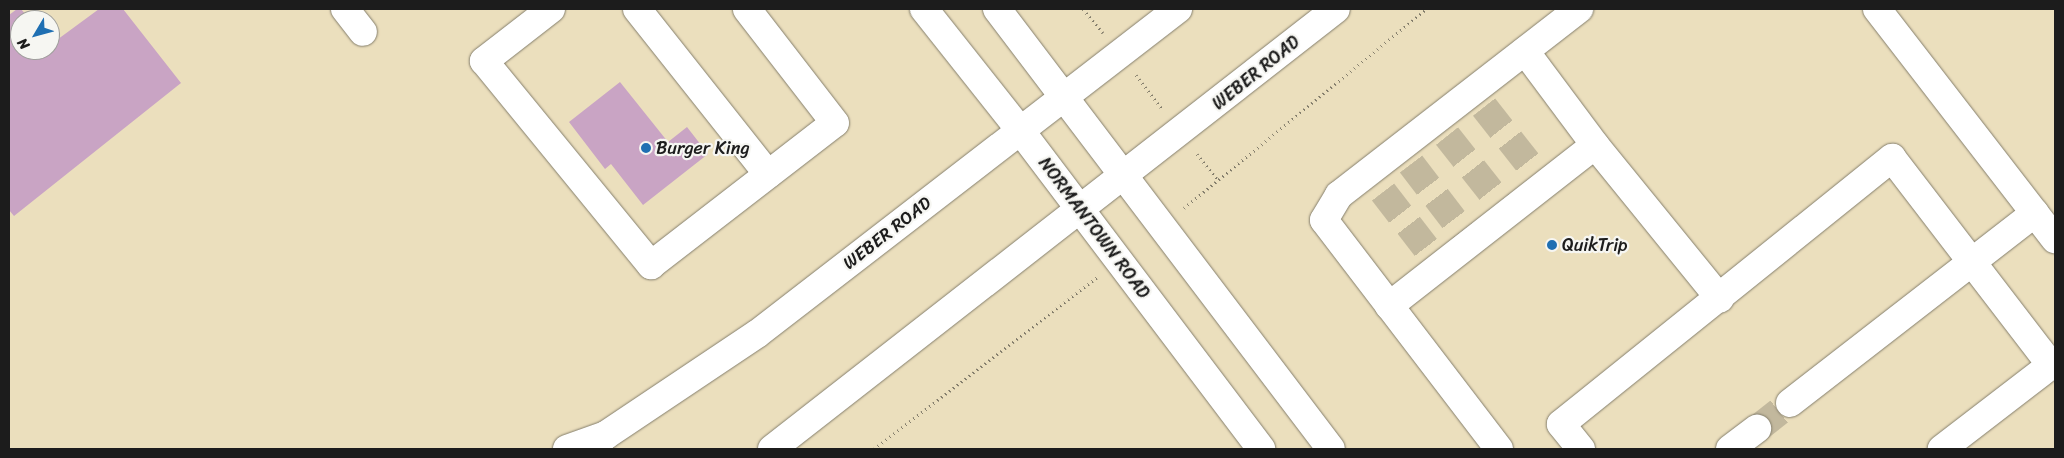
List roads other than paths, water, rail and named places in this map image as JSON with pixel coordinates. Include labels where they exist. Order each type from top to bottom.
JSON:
[{"type":"main road","points":[[345,9],[363,32]]},
{"type":"main road","points":[[551,9],[484,61],[651,265],[835,123],[747,9]]},
{"type":"main road","points":[[637,9],[768,174]]},
{"type":"main road","name":"NORMANTOWN ROAD","points":[[924,9],[1020,130],[1261,449]]},
{"type":"main road","points":[[997,9],[1064,94],[1331,449]]},
{"type":"main road","name":"WEBER ROAD","points":[[567,449],[598,442],[757,334],[1064,94],[1178,9]]},
{"type":"main road","name":"WEBER ROAD","points":[[772,449],[1181,132],[1336,9]]},
{"type":"main road","points":[[1499,449],[1324,220],[1339,195],[1375,182],[1405,156],[1478,100],[1525,51],[1579,9]]},
{"type":"main road","points":[[1877,9],[2055,239]]},
{"type":"main road","points":[[1525,51],[1595,145],[1720,299]]},
{"type":"main road","points":[[1389,306],[1436,260],[1540,179],[1595,145]]},
{"type":"main road","points":[[1581,449],[1561,424],[1720,299],[1892,158],[2051,365],[1942,449]]},
{"type":"main road","points":[[1790,403],[2035,213]]},
{"type":"main road","points":[[1730,449],[1757,429]]},
{"type":"tunnel","points":[[1484,107],[1536,173]]},
{"type":"tunnel","points":[[1447,136],[1500,203]]},
{"type":"tunnel","points":[[1411,164],[1463,232]]},
{"type":"tunnel","points":[[1383,192],[1431,254]]},
{"type":"tunnel","points":[[1757,429],[1790,403]]},
{"type":"place","name":"Burger King","points":[[646,148]]},
{"type":"place","name":"QuikTrip","points":[[1552,245]]}]
